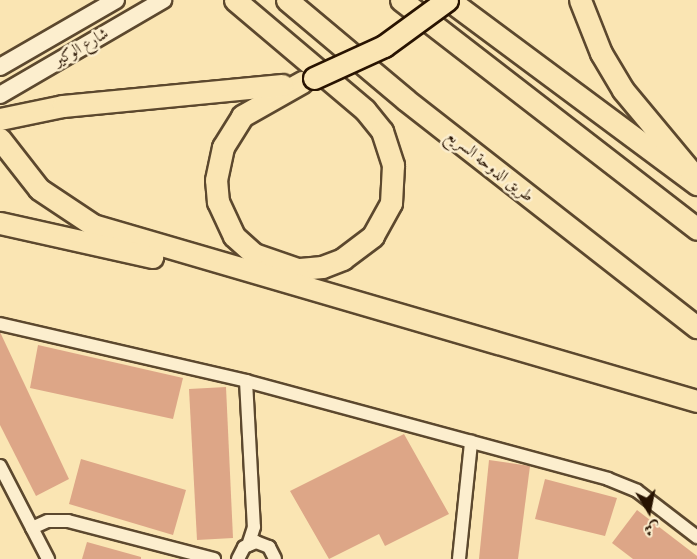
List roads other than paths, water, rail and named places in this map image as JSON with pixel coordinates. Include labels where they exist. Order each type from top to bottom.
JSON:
[{"type":"highway","points":[[234,0],[365,110],[382,131],[393,165],[391,203],[373,236],[343,259],[297,269],[254,254],[234,236],[219,202],[216,180],[223,147],[242,116],[308,80],[384,46],[448,0],[697,184]]},
{"type":"highway","name":"طريق الدوحة السريع","points":[[287,0],[406,100],[697,327]]},
{"type":"highway","points":[[400,0],[697,229]]},
{"type":"highway","points":[[580,0],[601,53],[623,90],[697,177]]},
{"type":"highway","points":[[0,119],[63,106],[308,80]]},
{"type":"highway","points":[[0,138],[33,183],[75,216],[276,281],[697,401]]},
{"type":"highway","points":[[0,223],[276,281]]},
{"type":"main road","name":"شارع الوكير","points":[[0,67],[116,0]]},
{"type":"main road","name":"شارع الوكير","points":[[0,95],[163,0]]},
{"type":"street","points":[[0,324],[246,381],[629,487],[697,537]]},
{"type":"street","points":[[246,381],[254,527],[264,544],[277,558]]},
{"type":"street","points":[[459,559],[471,442]]},
{"type":"street","points":[[0,466],[48,559]]},
{"type":"street","points":[[32,528],[48,521],[68,521],[214,559]]},
{"type":"street","points":[[242,553],[254,527]]},
{"type":"street","points":[[226,559],[264,544]]}]
